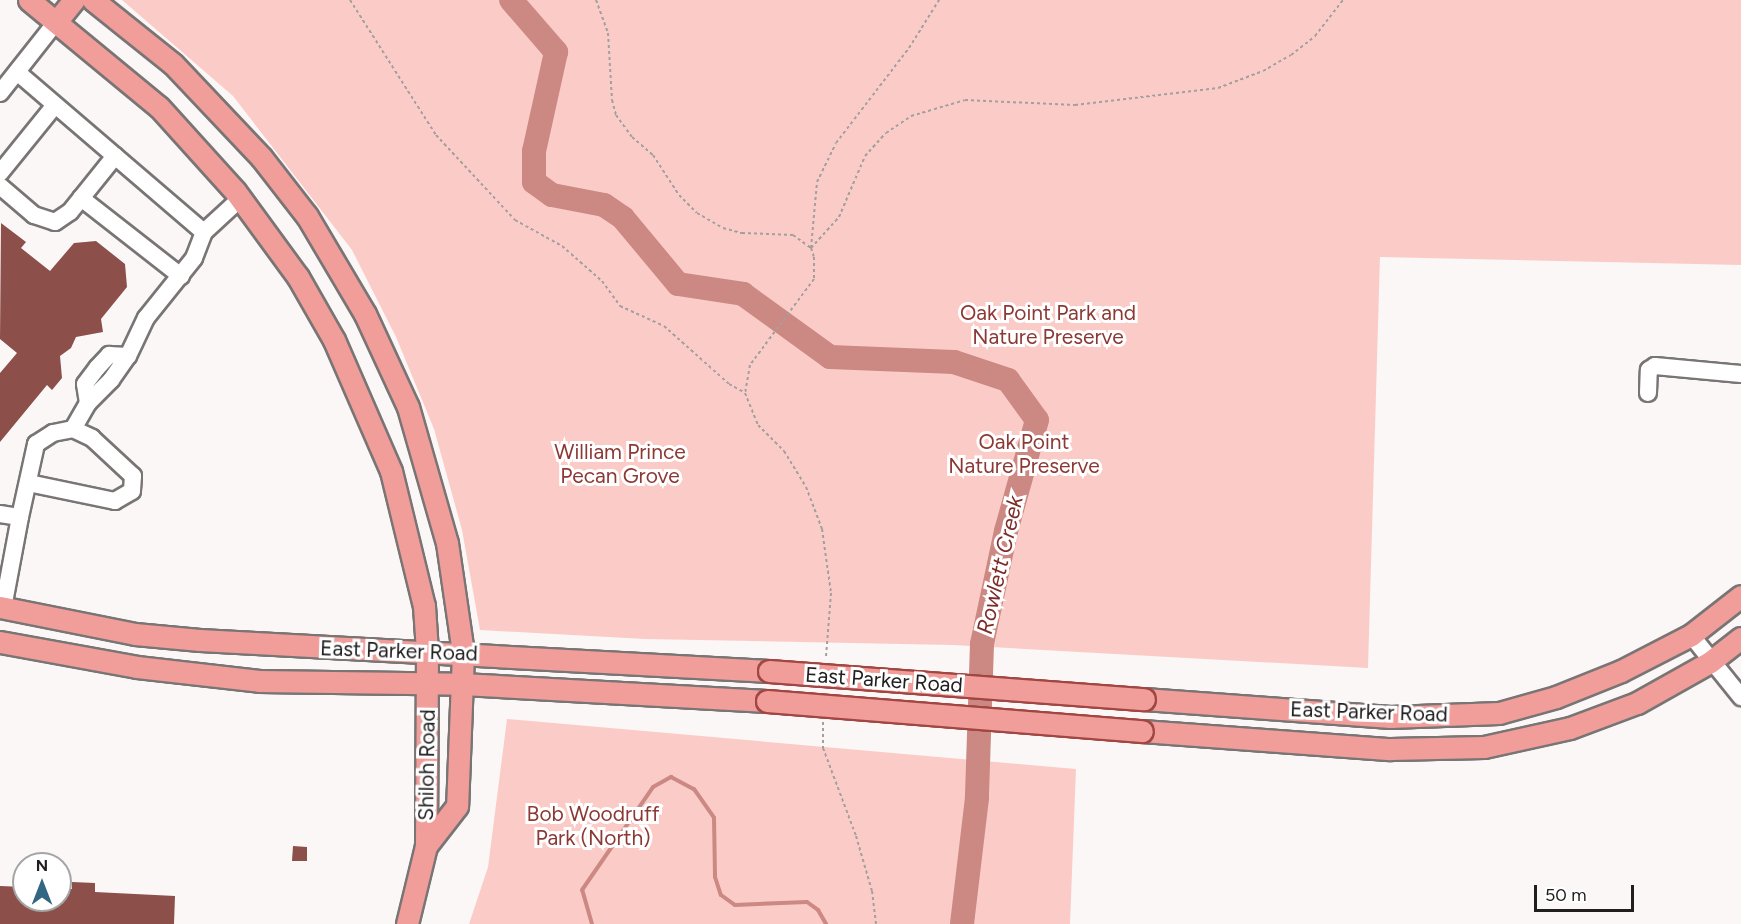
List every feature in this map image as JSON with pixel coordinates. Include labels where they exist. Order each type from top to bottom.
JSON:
[{"type":"main road","name":"Shiloh Road","points":[[29,0],[159,107],[241,198],[298,277],[334,340],[391,471],[422,595],[427,651],[426,846],[407,924]]},
{"type":"main road","points":[[56,22],[74,0]]},
{"type":"main road","name":"Shiloh Road","points":[[93,0],[173,64],[261,157],[306,216],[365,314],[408,408],[447,543],[463,653],[457,806],[426,846]]},
{"type":"main road","name":"East Parker Road","points":[[1,611],[135,634],[314,648],[427,651],[769,671],[1390,717],[1499,713],[1538,702],[1621,671],[1691,635],[1741,596]]},
{"type":"main road","name":"East Parker Road","points":[[0,642],[191,675],[310,683],[462,684],[767,701],[1390,749],[1459,749],[1548,733],[1637,703],[1710,662],[1741,638]]},
{"type":"main road","points":[[1538,702],[1548,733]]},
{"type":"main road","points":[[1390,717],[1390,749]]},
{"type":"street","points":[[0,93],[56,22]]},
{"type":"street","points":[[17,72],[204,232]]},
{"type":"street","points":[[0,173],[55,105]]},
{"type":"street","points":[[0,186],[44,221],[55,222],[81,198],[115,156]]},
{"type":"street","points":[[81,198],[181,276]]},
{"type":"street","points":[[73,429],[88,403],[111,380],[128,356],[146,318],[194,258],[204,232],[241,198]]},
{"type":"street","points":[[88,403],[85,384],[97,368],[110,355],[128,356]]},
{"type":"street","points":[[1648,393],[1649,370],[1655,366],[1741,374]]},
{"type":"street","points":[[97,368],[111,380]]},
{"type":"street","points":[[1,611],[36,444],[53,433],[73,429],[119,459],[133,476],[132,491],[115,501],[28,483]]},
{"type":"street","points":[[0,514],[20,517]]},
{"type":"street","points":[[1691,635],[1710,662],[1741,697]]},
{"type":"path","points":[[350,0],[436,135],[515,220],[562,246],[602,281],[620,306],[664,326],[729,384],[745,393]]},
{"type":"path","points":[[596,0],[608,33],[612,100],[616,115],[632,137],[659,162],[679,195],[696,213],[723,228],[756,234],[783,233],[811,248]]},
{"type":"path","points":[[825,668],[831,593],[822,529],[806,487],[784,451],[758,425],[745,393],[750,365],[816,273],[811,248],[818,182],[836,143],[909,48],[939,0]]},
{"type":"path","points":[[811,248],[839,217],[865,156],[886,133],[911,116],[965,100],[1075,105],[1218,88],[1263,71],[1292,55],[1315,36],[1343,0]]},
{"type":"path","points":[[823,713],[823,748],[856,836],[872,891],[876,924]]},
{"type":"green space","name":"Oak Point Park and Nature Preserve","points":[[122,0],[1741,0],[1741,265],[1380,257],[1368,668],[953,645],[645,639],[480,630],[462,530],[434,429],[396,337],[352,250],[233,96]]},
{"type":"green space","name":"Bob Woodruff Park (North)","points":[[507,719],[1076,769],[1070,924],[469,924],[488,867]]},
{"type":"building","points":[[1,223],[26,242],[21,248],[50,271],[74,243],[96,241],[125,264],[127,287],[101,319],[103,332],[76,337],[71,348],[60,356],[62,378],[52,390],[47,385],[0,442],[0,373],[17,353],[0,339]]},
{"type":"building","points":[[293,846],[307,847],[307,861],[292,861]]},
{"type":"building","points":[[72,882],[95,883],[95,892],[175,896],[174,924],[0,924],[0,886],[12,886],[12,912],[72,912]]},
{"type":"waterway","name":"Rowlett Creek","points":[[511,0],[556,52],[534,151],[534,182],[552,195],[604,205],[623,218],[678,284],[743,294],[830,357],[954,362],[1008,380],[1037,420],[1006,531],[982,644],[977,798],[962,924]]},
{"type":"waterway","points":[[592,924],[582,890],[653,787],[671,777],[694,789],[714,818],[715,877],[721,895],[735,905],[807,902],[818,910],[826,924]]},
{"type":"park label","name":"Oak Point Nature Preserve","points":[[1024,454]]},
{"type":"park label","name":"William Prince Pecan Grove","points":[[620,464]]}]
